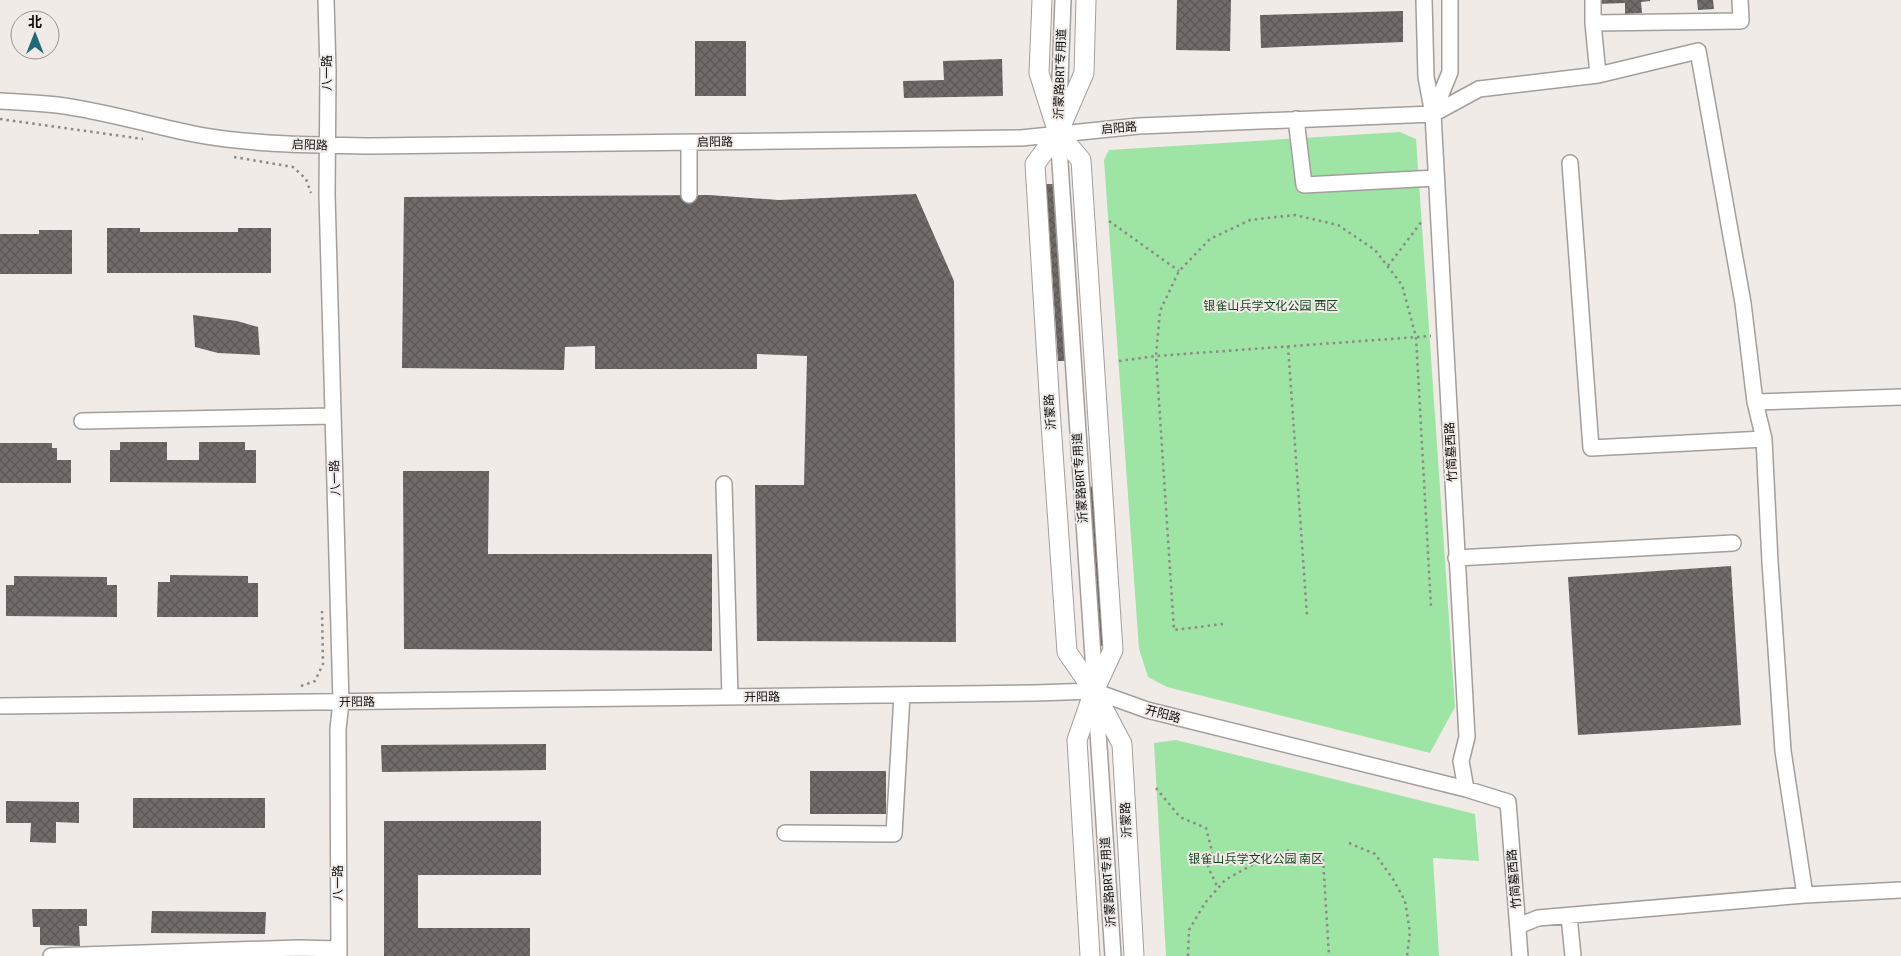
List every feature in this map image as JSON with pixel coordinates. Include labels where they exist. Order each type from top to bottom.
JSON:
[{"type":"main road","points":[[1042,0],[1039,73],[1058,133],[1081,160],[1113,650],[1094,691],[1078,740],[1090,956]]},
{"type":"main road","name":"沂蒙路","points":[[1086,0],[1084,72],[1058,133],[1035,164],[1050,409],[1068,652],[1094,691],[1122,744],[1134,956]]},
{"type":"street","name":"八一路","points":[[326,0],[328,71],[327,145],[341,702],[338,730],[338,952]]},
{"type":"street","name":"沂蒙路BRT专用道","points":[[1058,133],[1063,0]]},
{"type":"street","name":"竹简墓西路","points":[[1424,0],[1426,77],[1433,114],[1456,558],[1468,737],[1461,761],[1466,789]]},
{"type":"street","points":[[1433,114],[1450,72],[1450,0]]},
{"type":"street","points":[[1592,0],[1598,75]]},
{"type":"street","points":[[1593,23],[1741,21],[1740,0]]},
{"type":"street","points":[[1433,114],[1479,89],[1598,75],[1698,51],[1743,303],[1755,402],[1764,438],[1770,562],[1783,751],[1805,895]]},
{"type":"street","name":"启阳路","points":[[0,101],[57,105],[120,116],[199,135],[259,143],[327,145],[1012,138],[1139,126],[1433,114]]},
{"type":"street","points":[[1296,120],[1304,185],[1436,178]]},
{"type":"street","points":[[689,142],[689,195]]},
{"type":"street","points":[[1570,163],[1590,448],[1764,438]]},
{"type":"street","points":[[1755,402],[1901,397]]},
{"type":"street","points":[[82,420],[333,416]]},
{"type":"street","points":[[724,484],[730,697]]},
{"type":"street","points":[[1456,558],[1733,542]]},
{"type":"street","name":"沂蒙路BRT专用道","points":[[1094,691],[1113,956]]},
{"type":"street","name":"开阳路","points":[[0,706],[1094,691],[1147,710],[1466,789],[1508,802]]},
{"type":"street","points":[[785,833],[894,834],[902,695]]},
{"type":"street","name":"竹简墓西路","points":[[1508,802],[1520,956]]},
{"type":"street","points":[[1518,926],[1538,918],[1805,895],[1901,890]]},
{"type":"street","points":[[1569,916],[1573,956]]},
{"type":"street","points":[[51,956],[298,948],[338,952]]},
{"type":"path","points":[[1223,624],[1174,630],[1156,356],[1160,312],[1179,271],[1210,240],[1250,220],[1295,215],[1338,226],[1376,250],[1402,285],[1416,337],[1431,607]]},
{"type":"path","points":[[1108,221],[1179,271]]},
{"type":"path","points":[[1388,266],[1422,221]]},
{"type":"path","points":[[1118,361],[1156,356],[1445,335]]},
{"type":"path","points":[[1288,346],[1307,615]]},
{"type":"path","points":[[1156,788],[1180,817],[1206,828],[1212,851],[1208,868],[1218,888]]},
{"type":"path","points":[[1349,843],[1375,854],[1393,879],[1405,901],[1410,932],[1407,956]]},
{"type":"path","points":[[1188,956],[1190,930],[1205,903],[1225,880],[1254,864],[1292,850]]},
{"type":"path","points":[[1323,859],[1329,956]]},
{"type":"green space","name":"银雀山兵学文化公园 西区","points":[[1400,132],[1416,139],[1455,707],[1430,753],[1167,687],[1148,677],[1139,649],[1104,160],[1109,150]]},
{"type":"green space","name":"银雀山兵学文化公园 南区","points":[[1176,740],[1475,814],[1479,861],[1433,858],[1439,956],[1166,956],[1154,743]]},
{"type":"building","points":[[1177,0],[1231,0],[1230,51],[1176,50]]},
{"type":"building","points":[[1595,0],[1650,1],[1641,2],[1642,13],[1625,14],[1625,3],[1596,4]]},
{"type":"building","points":[[1697,0],[1713,0],[1714,9],[1698,10]]},
{"type":"building","points":[[1403,11],[1403,42],[1261,48],[1260,15]]},
{"type":"building","points":[[695,41],[746,41],[746,96],[695,96]]},
{"type":"building","points":[[1002,59],[1003,96],[904,98],[903,81],[944,80],[943,61]]},
{"type":"building","points":[[1046,184],[1055,184],[1066,361],[1058,361]]},
{"type":"building","points":[[916,194],[954,281],[956,642],[757,641],[755,485],[804,485],[807,356],[757,354],[757,369],[595,369],[595,346],[565,347],[564,370],[402,368],[404,197],[709,195],[779,200]]},
{"type":"building","points":[[107,228],[140,228],[140,232],[238,232],[238,228],[271,228],[271,273],[107,273]]},
{"type":"building","points":[[39,230],[72,230],[72,274],[0,274],[0,234],[39,234]]},
{"type":"building","points":[[193,315],[237,321],[258,327],[260,355],[218,353],[195,347]]},
{"type":"building","points":[[120,442],[167,442],[167,460],[199,460],[199,442],[245,442],[245,450],[256,450],[256,483],[110,482],[110,450],[120,450]]},
{"type":"building","points":[[0,443],[52,443],[52,448],[57,448],[57,460],[71,460],[71,483],[0,483]]},
{"type":"building","points":[[403,471],[489,471],[488,554],[712,554],[712,651],[404,649]]},
{"type":"building","points":[[1098,486],[1108,645],[1103,646],[1096,646],[1084,487]]},
{"type":"building","points":[[1731,566],[1741,725],[1578,735],[1568,577]]},
{"type":"building","points":[[170,575],[248,576],[248,583],[258,583],[258,617],[157,617],[158,582],[170,582]]},
{"type":"building","points":[[14,576],[107,577],[107,585],[117,585],[117,617],[6,616],[6,585],[14,585]]},
{"type":"building","points":[[546,744],[546,770],[382,772],[381,745]]},
{"type":"building","points":[[810,771],[886,771],[886,814],[810,814]]},
{"type":"building","points":[[133,798],[265,798],[265,828],[133,828]]},
{"type":"building","points":[[6,801],[79,802],[79,823],[56,822],[56,843],[30,842],[31,823],[6,823]]},
{"type":"building","points":[[384,821],[541,821],[541,875],[418,875],[418,928],[530,928],[530,956],[384,956]]},
{"type":"building","points":[[32,909],[87,909],[87,926],[79,926],[80,946],[40,945],[40,927],[33,927]]},
{"type":"building","points":[[152,911],[266,912],[265,934],[151,933]]}]
